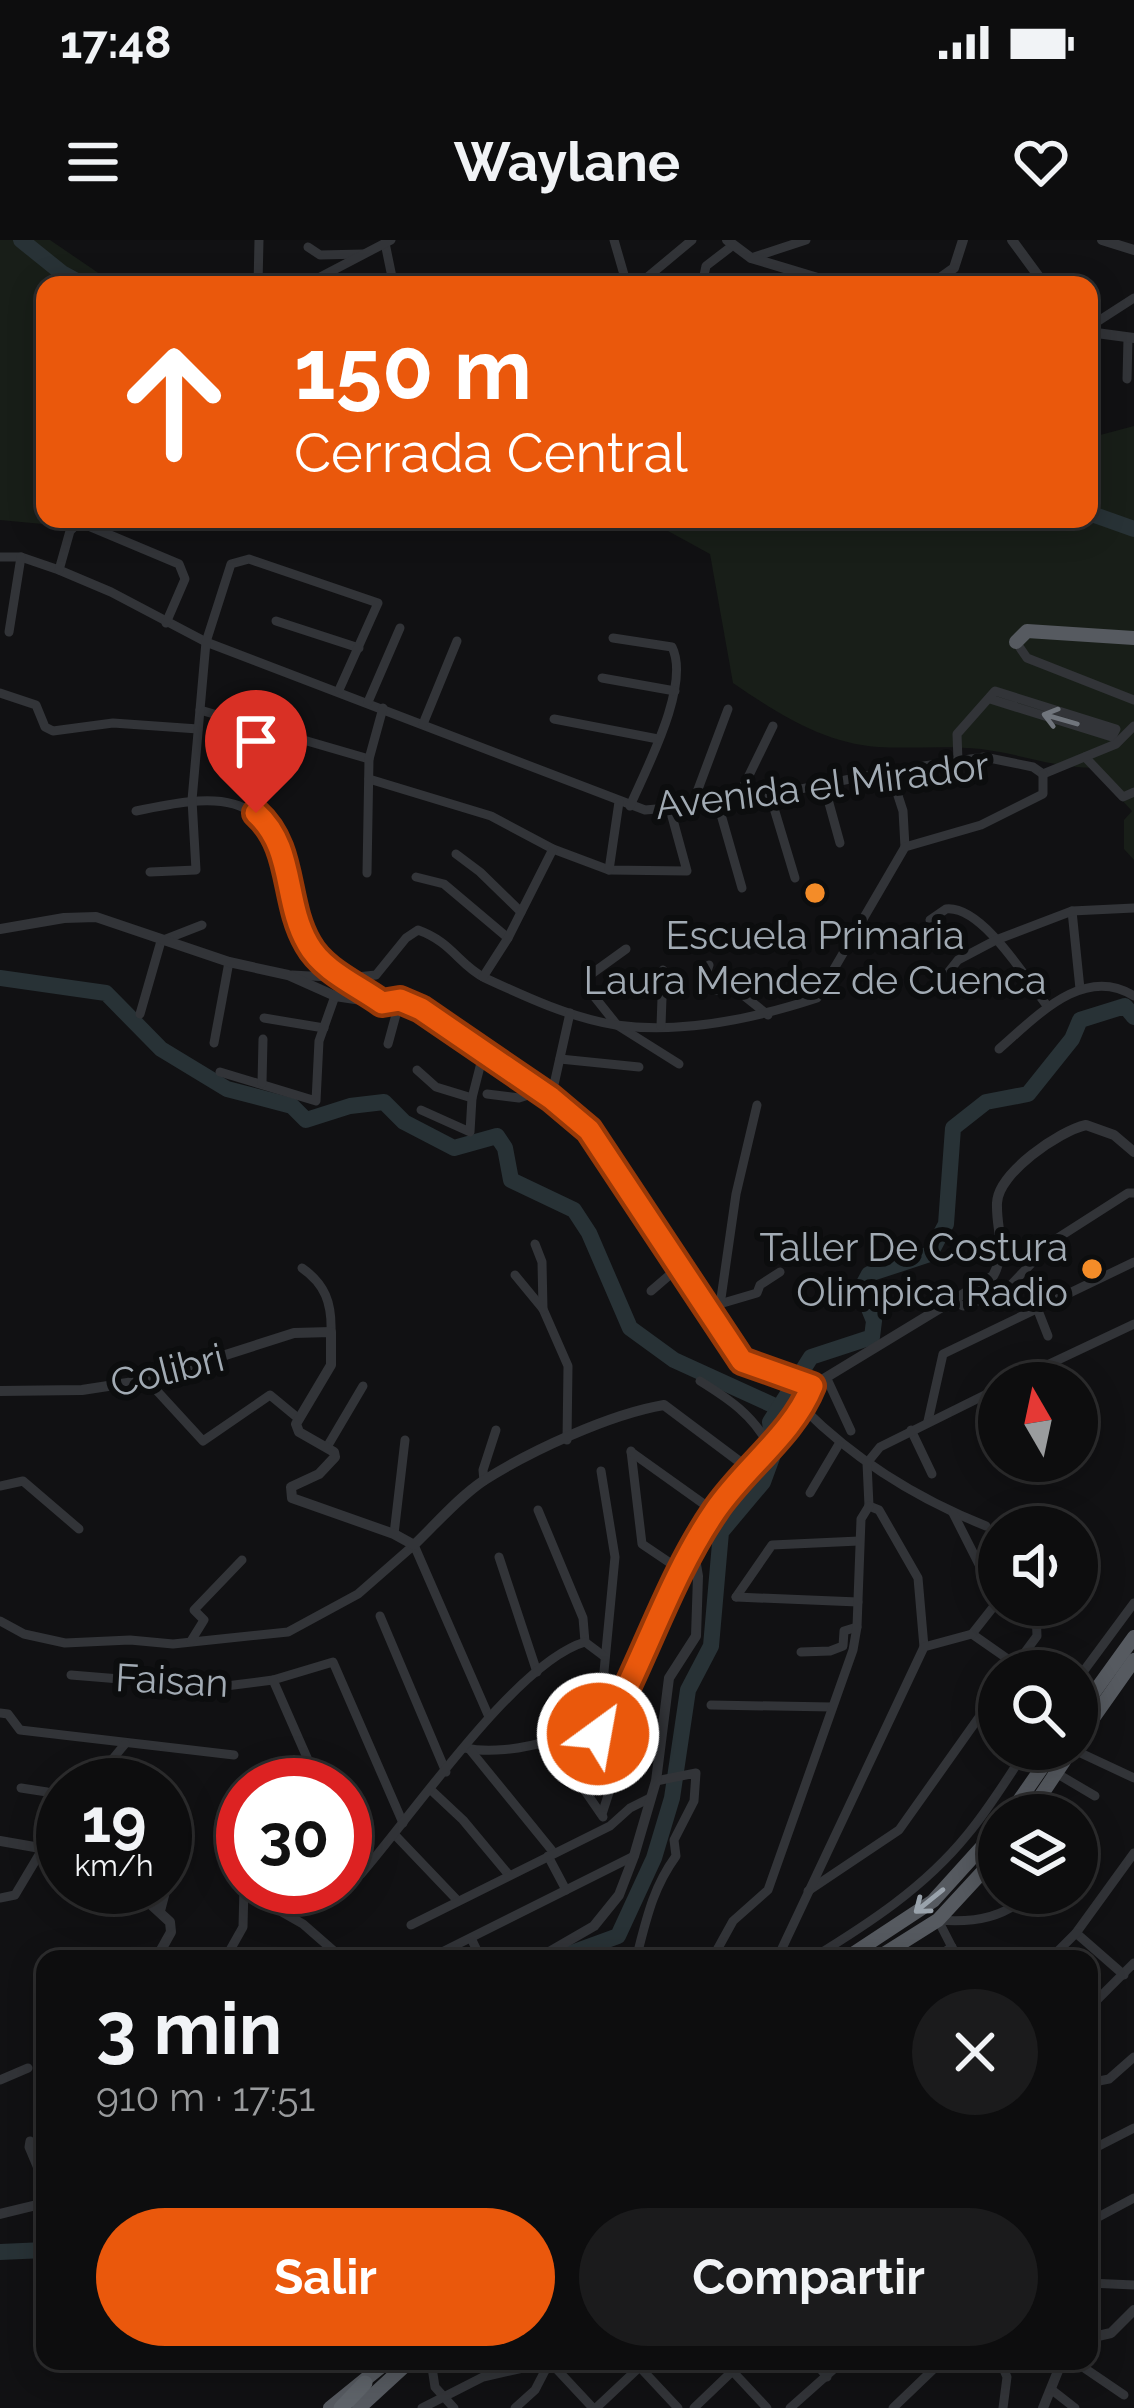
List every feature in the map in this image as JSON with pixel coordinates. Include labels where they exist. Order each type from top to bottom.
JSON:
[{"type":"highway","points":[[1016,642],[1027,632],[1134,638]]},
{"type":"highway","points":[[1098,1684],[1134,1637]]},
{"type":"highway","points":[[1098,1711],[1134,1660]]},
{"type":"highway","points":[[1042,1794],[1059,1770]]},
{"type":"highway","points":[[857,1950],[933,1901],[978,1851]]},
{"type":"highway","points":[[890,1950],[938,1920],[978,1877]]},
{"type":"highway","points":[[341,2408],[379,2370]]},
{"type":"highway","points":[[359,2408],[400,2370]]},
{"type":"highway","points":[[330,2408],[365,2383]]},
{"type":"street","points":[[258,276],[259,240]]},
{"type":"street","points":[[614,240],[624,276]]},
{"type":"street","points":[[649,276],[692,240]]},
{"type":"street","points":[[751,258],[806,240]]},
{"type":"street","points":[[949,276],[963,240]]},
{"type":"street","points":[[1012,240],[1038,276]]},
{"type":"street","points":[[1103,240],[1134,250]]},
{"type":"street","points":[[323,276],[388,242],[392,276]]},
{"type":"street","points":[[704,276],[706,266],[729,243],[751,258],[811,276]]},
{"type":"street","points":[[308,247],[320,255],[368,254]]},
{"type":"street","points":[[943,276],[954,268]]},
{"type":"street","points":[[1098,324],[1134,298]]},
{"type":"street","points":[[1098,332],[1131,338],[1127,379]]},
{"type":"street","points":[[59,570],[73,528]]},
{"type":"street","points":[[95,528],[179,565],[185,572],[166,623]]},
{"type":"street","name":"Avenida el Mirador","points":[[0,557],[21,557],[59,570],[206,642],[625,804],[670,809],[718,805],[890,770],[984,758],[1033,767],[1043,774]]},
{"type":"street","points":[[9,632],[21,557]]},
{"type":"street","points":[[150,872],[196,870],[192,800],[206,642],[231,564],[249,559],[378,603],[339,690]]},
{"type":"street","points":[[276,621],[359,648]]},
{"type":"street","points":[[368,702],[400,628]]},
{"type":"street","points":[[609,870],[625,804],[658,739],[675,692],[676,655],[672,647],[614,638]]},
{"type":"street","points":[[423,724],[457,641]]},
{"type":"street","points":[[1016,642],[1027,658],[1134,700]]},
{"type":"street","points":[[602,678],[675,692]]},
{"type":"street","points":[[958,760],[958,734],[995,691],[1116,729],[1112,737],[990,699]]},
{"type":"street","points":[[0,692],[36,705],[45,727],[53,731],[113,723],[198,729]]},
{"type":"street","points":[[367,873],[369,759],[383,708]]},
{"type":"street","points":[[691,808],[728,709]]},
{"type":"street","points":[[200,710],[369,759]]},
{"type":"street","points":[[554,718],[658,739]]},
{"type":"street","points":[[736,802],[773,726]]},
{"type":"street","points":[[905,847],[1012,812],[1043,794],[1043,774],[1116,744],[1134,726]]},
{"type":"street","points":[[1085,757],[1123,797],[1134,792]]},
{"type":"street","points":[[0,929],[96,917],[229,962],[288,975],[347,978],[376,975],[418,930],[449,944],[483,977],[570,1013],[617,1025],[661,1026],[768,1015],[817,998],[905,847],[903,812],[890,770]]},
{"type":"street","points":[[369,779],[491,816],[609,870],[687,871],[670,809]]},
{"type":"street","points":[[824,785],[840,843]]},
{"type":"street","points":[[770,795],[795,878]]},
{"type":"street","points":[[136,812],[192,800],[256,813],[272,828],[284,856],[295,917],[309,947],[325,966],[382,1003]]},
{"type":"street","points":[[718,805],[742,888]]},
{"type":"street","points":[[483,977],[553,848]]},
{"type":"street","points":[[456,854],[521,912]]},
{"type":"street","points":[[416,877],[444,884],[508,938]]},
{"type":"street","points":[[930,920],[956,908],[967,912],[996,940],[1048,1007]]},
{"type":"street","points":[[939,985],[958,960],[996,940],[1072,911],[1134,908]]},
{"type":"street","points":[[1072,911],[1080,989]]},
{"type":"street","points":[[161,941],[202,925]]},
{"type":"street","points":[[140,1014],[161,941]]},
{"type":"street","points":[[626,949],[590,975],[589,990],[617,1025],[680,1064]]},
{"type":"street","points":[[214,1043],[229,962]]},
{"type":"street","points":[[710,965],[704,980],[716,990],[738,991],[768,1015]]},
{"type":"street","points":[[661,1026],[663,970]]},
{"type":"street","points":[[288,975],[335,996],[382,1003],[400,1000],[421,1009],[546,1094],[589,1130],[742,1361],[812,1386]]},
{"type":"street","points":[[998,1049],[1048,1007],[1080,989],[1105,983],[1134,996]]},
{"type":"street","points":[[220,1072],[316,1101],[319,1042],[335,996]]},
{"type":"street","points":[[388,1044],[400,1000]]},
{"type":"street","points":[[546,1094],[570,1013]]},
{"type":"street","points":[[264,1018],[324,1028]]},
{"type":"street","points":[[262,1083],[263,1039]]},
{"type":"street","points":[[421,1110],[470,1132],[472,1097],[484,1052]]},
{"type":"street","points":[[560,1059],[639,1067]]},
{"type":"street","points":[[417,1070],[436,1087],[472,1097]]},
{"type":"street","points":[[487,1094],[519,1098],[546,1094]]},
{"type":"street","points":[[717,1326],[736,1194],[757,1105]]},
{"type":"street","points":[[468,1749],[508,1750],[550,1740],[612,1712],[680,1569],[715,1511],[803,1408],[812,1386],[982,1286],[1001,1260],[1004,1243],[997,1202],[1005,1179],[1065,1132],[1086,1125],[1114,1136],[1134,1152]]},
{"type":"street","points":[[954,1302],[963,1306],[1004,1292],[1052,1241],[1134,1193]]},
{"type":"street","points":[[536,1244],[542,1262],[542,1309]]},
{"type":"street","points":[[928,1421],[943,1354],[1134,1262]]},
{"type":"street","points":[[650,1291],[680,1266]]},
{"type":"street","points":[[302,1268],[320,1281],[332,1332],[331,1365],[299,1418],[299,1432],[335,1457],[319,1474],[291,1487],[292,1498],[414,1545],[489,1717]]},
{"type":"street","points":[[723,1303],[757,1293],[760,1285],[780,1272]]},
{"type":"street","points":[[514,1275],[542,1309],[568,1366],[567,1440]]},
{"type":"street","points":[[1037,1308],[1048,1336]]},
{"type":"street","points":[[1053,1362],[1134,1324]]},
{"type":"street","name":"Colibri","points":[[0,1391],[82,1390],[147,1380],[294,1333],[332,1332]]},
{"type":"street","points":[[827,1378],[851,1431]]},
{"type":"street","points":[[147,1380],[202,1441],[270,1395],[299,1418]]},
{"type":"street","points":[[700,1381],[758,1425],[769,1446]]},
{"type":"street","points":[[327,1448],[363,1386]]},
{"type":"street","points":[[717,1950],[733,1921],[768,1890],[857,1627],[860,1519],[869,1506],[867,1463],[880,1447],[978,1398]]},
{"type":"street","points":[[0,1621],[23,1634],[65,1643],[190,1641],[288,1632],[358,1594],[484,1481],[645,1408],[664,1405],[748,1468]]},
{"type":"street","points":[[803,1408],[839,1444],[867,1463],[978,1523]]},
{"type":"street","points":[[484,1481],[496,1430]]},
{"type":"street","points":[[910,1430],[932,1474]]},
{"type":"street","points":[[394,1534],[405,1440]]},
{"type":"street","points":[[810,1492],[839,1444]]},
{"type":"street","points":[[680,1569],[643,1544],[631,1451],[715,1511]]},
{"type":"street","points":[[601,1471],[615,1558],[598,1734],[618,1765],[602,1814]]},
{"type":"street","points":[[0,1486],[23,1481],[79,1529]]},
{"type":"street","points":[[781,1950],[924,1647],[918,1578],[879,1510],[869,1506]]},
{"type":"street","points":[[538,1510],[583,1618],[585,1642],[605,1657]]},
{"type":"street","points":[[953,1513],[978,1562]]},
{"type":"street","points":[[858,1602],[736,1597],[772,1545],[859,1541]]},
{"type":"street","points":[[553,1950],[595,1926],[619,1895],[650,1798],[662,1781],[669,1678],[696,1636],[693,1547]]},
{"type":"street","points":[[499,1557],[537,1672]]},
{"type":"street","points":[[190,1641],[204,1620],[194,1610],[242,1560]]},
{"type":"street","points":[[1098,1652],[1134,1603]]},
{"type":"street","points":[[380,1616],[446,1772]]},
{"type":"street","points":[[924,1647],[972,1634],[978,1626]]},
{"type":"street","points":[[801,1652],[830,1652],[843,1646],[844,1631],[857,1627]]},
{"type":"street","points":[[972,1634],[993,1650]]},
{"type":"street","points":[[372,1861],[468,1749],[489,1717],[566,1648],[585,1642]]},
{"type":"street","name":"Faisan","points":[[71,1675],[218,1687],[273,1680],[333,1662],[404,1823]]},
{"type":"street","points":[[273,1680],[307,1758]]},
{"type":"street","points":[[711,1705],[832,1707]]},
{"type":"street","points":[[0,1713],[8,1714],[20,1730],[234,1755]]},
{"type":"street","points":[[807,1892],[899,1829],[978,1718]]},
{"type":"street","points":[[550,1740],[610,1826]]},
{"type":"street","points":[[113,1758],[124,1744]]},
{"type":"street","points":[[468,1749],[551,1854],[566,1890]]},
{"type":"street","points":[[1098,1761],[1134,1778]]},
{"type":"street","points":[[825,1950],[922,1882],[968,1835],[1013,1770]]},
{"type":"street","points":[[638,1950],[650,1902],[676,1856],[674,1840],[694,1801],[695,1773],[662,1781]]},
{"type":"street","points":[[1057,1773],[1092,1794]]},
{"type":"street","points":[[21,1788],[36,1790]]},
{"type":"street","points":[[431,1790],[509,1875]]},
{"type":"street","points":[[411,1925],[610,1826],[650,1798]]},
{"type":"street","points":[[395,1835],[458,1901]]},
{"type":"street","points":[[0,1840],[36,1847]]},
{"type":"street","points":[[446,1950],[634,1856]]},
{"type":"street","points":[[1059,1950],[1133,1858]]},
{"type":"street","points":[[0,1898],[15,1895],[36,1860]]},
{"type":"street","points":[[161,1950],[171,1933],[164,1914]]},
{"type":"street","points":[[229,1950],[242,1927],[243,1914]]},
{"type":"street","points":[[286,1914],[333,1950]]},
{"type":"street","points":[[955,1950],[938,1920],[978,1920],[995,1914]]},
{"type":"street","points":[[1076,1934],[1095,1950]]},
{"type":"street","points":[[471,1938],[477,1950]]},
{"type":"street","points":[[1098,1953],[1124,1975]]},
{"type":"street","points":[[1098,2000],[1134,1963]]},
{"type":"street","points":[[1098,2081],[1109,2079],[1134,2056]]},
{"type":"street","points":[[0,2080],[28,2068]]},
{"type":"street","points":[[1098,2146],[1134,2128]]},
{"type":"street","points":[[30,2141],[36,2164]]},
{"type":"street","points":[[1098,2217],[1134,2198]]},
{"type":"street","points":[[0,2214],[36,2206]]},
{"type":"street","points":[[1098,2283],[1134,2285]]},
{"type":"street","points":[[1098,2336],[1111,2333],[1134,2310]]},
{"type":"street","points":[[432,2370],[435,2386],[454,2408]]},
{"type":"street","points":[[422,2408],[483,2377],[512,2370]]},
{"type":"street","points":[[515,2408],[535,2390],[545,2370]]},
{"type":"street","points":[[558,2370],[594,2408],[633,2370]]},
{"type":"street","points":[[646,2370],[677,2408]]},
{"type":"street","points":[[821,2370],[827,2377]]},
{"type":"street","points":[[790,2408],[834,2370]]},
{"type":"street","points":[[893,2408],[933,2370]]},
{"type":"street","points":[[1003,2370],[1003,2408]]},
{"type":"street","points":[[1043,2408],[1059,2370]]},
{"type":"street","points":[[1087,2370],[1124,2395]]},
{"type":"street","points":[[694,2408],[732,2371],[767,2408]]},
{"type":"street","points":[[1052,2390],[1075,2408]]},
{"type":"shaded area","points":[[0,240],[50,240],[103,276],[36,276],[36,523],[0,520]]},
{"type":"shaded area","points":[[1134,426],[1134,860],[1124,849],[1124,820],[1132,811],[1092,768],[981,749],[891,747],[838,740],[801,725],[733,683],[710,554],[662,528],[1098,528],[1098,436]]},
{"type":"waterway","points":[[21,240],[68,276]]},
{"type":"waterway","points":[[1098,516],[1134,529]]},
{"type":"waterway","points":[[0,978],[106,993],[161,1049],[227,1089],[292,1106],[306,1120],[350,1106],[384,1102],[404,1122],[454,1148],[497,1136],[505,1148],[511,1180],[574,1210],[589,1233],[630,1328],[674,1360],[777,1407]]},
{"type":"waterway","points":[[580,1950],[618,1936],[654,1858],[672,1798],[688,1690],[711,1646],[721,1532],[763,1482],[774,1452],[770,1422],[811,1357],[872,1337],[874,1321],[861,1289],[869,1274],[930,1254],[946,1224],[953,1128],[986,1102],[1028,1094],[1072,1039],[1080,1020],[1125,1006],[1134,1017]]},
{"type":"waterway","points":[[0,2252],[36,2250]]},
{"type":"place","name":"Escuela Primaria Laura Mendez de Cuenca","points":[[815,893]]},
{"type":"place","name":"Taller De Costura Olimpica Radio","points":[[1092,1269]]},
{"type":"route","points":[[256,813],[272,828],[284,856],[295,917],[309,947],[325,966],[382,1003],[400,1000],[421,1009],[563,1107],[589,1130],[742,1361],[812,1386],[803,1408],[715,1511],[680,1569],[623,1696],[599,1720],[598,1734]]}]
